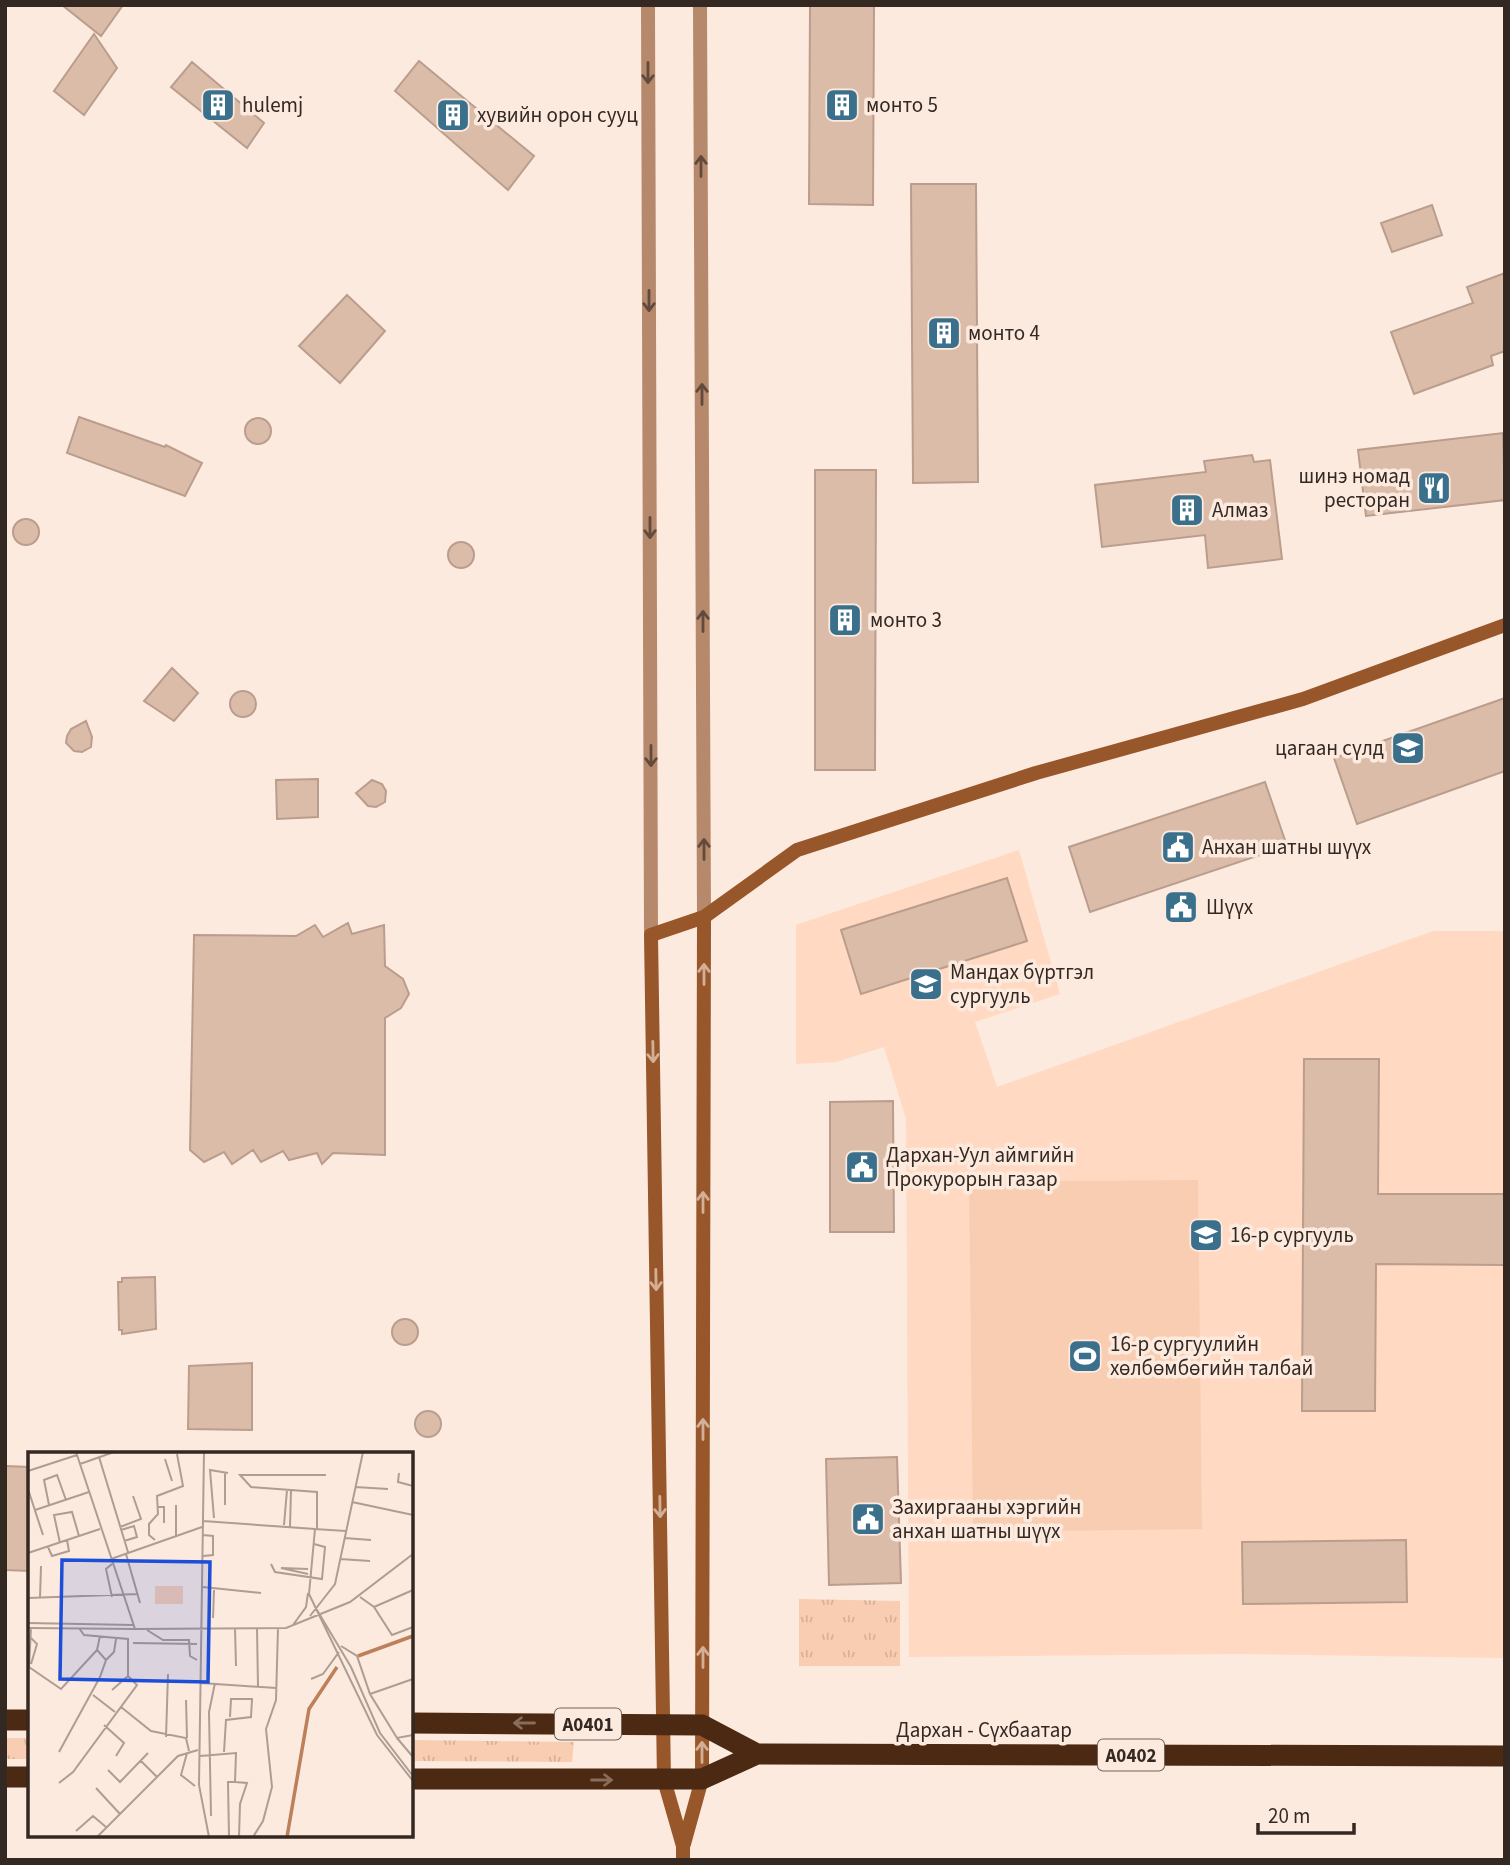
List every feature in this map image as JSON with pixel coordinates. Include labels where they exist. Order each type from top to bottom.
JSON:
[{"type":"highway","points":[[5,1720],[28,1720]]},
{"type":"highway","name":"A0401","points":[[413,1723],[702,1725],[757,1754]]},
{"type":"highway","points":[[413,1779],[702,1779],[757,1754]]},
{"type":"highway","name":"Дархан - Сүхбаатар","points":[[757,1754],[1505,1756]]},
{"type":"highway","points":[[5,1777],[28,1777]]},
{"type":"main road","points":[[683,1853],[664,1780],[651,935],[704,917],[797,850],[1036,774],[1303,698],[1505,625]]},
{"type":"main road","points":[[683,1853],[702,1779],[704,917]]},
{"type":"street","points":[[648,5],[651,935]]},
{"type":"street","points":[[700,5],[704,917]]},
{"type":"shaded area","name":"16-р сургууль","points":[[1019,850],[1060,994],[975,1022],[997,1087],[1433,931],[1505,931],[1505,1658],[1237,1654],[909,1657],[906,1119],[884,1047],[836,1062],[796,1064],[796,925]]},
{"type":"green space","name":"16-р сургуулийн хөлбөмбөгийн талбай","points":[[1198,1180],[1202,1529],[973,1532],[969,1182]]},
{"type":"green space","points":[[799,1599],[900,1601],[900,1666],[799,1666]]},
{"type":"green space","points":[[5,1738],[28,1738],[28,1759],[5,1759]]},
{"type":"green space","points":[[413,1740],[574,1742],[572,1762],[413,1761]]},
{"type":"building","points":[[62,5],[123,5],[101,36]]},
{"type":"building","name":"монто 5","points":[[810,5],[874,5],[873,205],[809,204]]},
{"type":"building","points":[[94,34],[117,68],[84,115],[54,91]]},
{"type":"building","name":"хувийн орон сууц","points":[[419,61],[534,156],[508,190],[395,91]]},
{"type":"building","name":"hulemj","points":[[192,62],[264,123],[247,148],[171,87]]},
{"type":"building","name":"монто 4","points":[[911,184],[976,184],[978,482],[913,483]]},
{"type":"building","points":[[1432,205],[1442,235],[1392,252],[1381,223]]},
{"type":"building","points":[[1505,273],[1505,351],[1491,356],[1493,365],[1414,394],[1391,332],[1473,303],[1467,287]]},
{"type":"building","points":[[347,295],[385,331],[340,383],[299,346]]},
{"type":"building","points":[[79,417],[165,447],[166,445],[202,463],[185,496],[67,453]]},
{"type":"building","points":[[258,418],[267,422],[271,431],[267,440],[258,444],[249,440],[245,431],[249,422]]},
{"type":"building","points":[[1503,433],[1505,500],[1366,516],[1358,450]]},
{"type":"building","name":"Алмаз","points":[[1252,455],[1254,462],[1270,460],[1282,559],[1208,568],[1205,535],[1102,547],[1095,485],[1206,472],[1204,461]]},
{"type":"building","name":"монто 3","points":[[815,470],[876,470],[875,770],[815,770]]},
{"type":"building","points":[[26,519],[35,523],[39,532],[35,541],[26,545],[17,541],[13,532],[17,523]]},
{"type":"building","points":[[461,542],[470,546],[474,555],[470,564],[461,568],[452,564],[448,555],[452,546]]},
{"type":"building","points":[[172,668],[198,693],[174,721],[144,701]]},
{"type":"building","points":[[243,691],[252,695],[256,704],[252,713],[243,717],[234,713],[230,704],[234,695]]},
{"type":"building","points":[[1505,698],[1505,771],[1357,824],[1334,758]]},
{"type":"building","points":[[86,721],[92,737],[91,747],[82,752],[74,751],[66,743],[67,736],[71,729]]},
{"type":"building","points":[[318,779],[318,817],[277,819],[276,780]]},
{"type":"building","points":[[372,780],[382,784],[386,791],[385,802],[376,807],[368,806],[356,793]]},
{"type":"building","name":"Анхан шатны шүүх","points":[[1265,782],[1287,846],[1090,912],[1069,847]]},
{"type":"building","name":"Мандах бүртгэл сургууль","points":[[1007,878],[1027,941],[861,994],[841,930]]},
{"type":"building","points":[[348,923],[352,934],[384,925],[385,966],[403,979],[409,994],[401,1008],[385,1018],[385,1155],[333,1153],[322,1164],[317,1153],[289,1160],[283,1151],[261,1162],[253,1150],[232,1164],[224,1152],[204,1162],[190,1150],[194,935],[296,936],[315,925],[323,937]]},
{"type":"building","points":[[1304,1059],[1379,1059],[1378,1194],[1505,1194],[1505,1265],[1376,1264],[1375,1411],[1302,1411]]},
{"type":"building","name":"Дархан-Уул аймгийн Прокурорын газар","points":[[893,1101],[894,1232],[830,1232],[830,1102]]},
{"type":"building","points":[[155,1277],[156,1329],[122,1334],[122,1330],[119,1330],[118,1282],[122,1282],[122,1278]]},
{"type":"building","points":[[405,1319],[414,1323],[418,1332],[414,1341],[405,1345],[396,1341],[392,1332],[396,1323]]},
{"type":"building","points":[[252,1363],[252,1430],[188,1429],[189,1366]]},
{"type":"building","points":[[428,1411],[437,1415],[441,1424],[437,1433],[428,1437],[419,1433],[415,1424],[419,1415]]},
{"type":"building","name":"Захиргааны хэргийн анхан шатны шүүх","points":[[897,1457],[901,1583],[829,1585],[826,1459]]},
{"type":"building","points":[[5,1466],[28,1467],[28,1571],[5,1570]]},
{"type":"building","points":[[1406,1540],[1407,1602],[1243,1604],[1242,1542]]},
{"type":"place","name":"hulemj","points":[[218,105]]},
{"type":"place","name":"монто 5","points":[[842,105]]},
{"type":"place","name":"хувийн орон сууц","points":[[453,115]]},
{"type":"place","name":"монто 4","points":[[944,333]]},
{"type":"place","name":"шинэ номад ресторан","points":[[1434,488]]},
{"type":"place","name":"Алмаз","points":[[1187,510]]},
{"type":"place","name":"монто 3","points":[[845,620]]},
{"type":"place","name":"цагаан сүлд","points":[[1408,748]]},
{"type":"place","name":"Анхан шатны шүүх","points":[[1178,847]]},
{"type":"place","name":"Шүүх","points":[[1181,907]]},
{"type":"place","name":"Мандах бүртгэл сургууль","points":[[926,984]]},
{"type":"place","name":"Дархан-Уул аймгийн Прокурорын газар","points":[[862,1167]]},
{"type":"place","name":"16-р сургууль","points":[[1206,1235]]},
{"type":"place","name":"16-р сургуулийн хөлбөмбөгийн талбай","points":[[1085,1356]]},
{"type":"place","name":"Захиргааны хэргийн анхан шатны шүүх","points":[[868,1519]]}]
